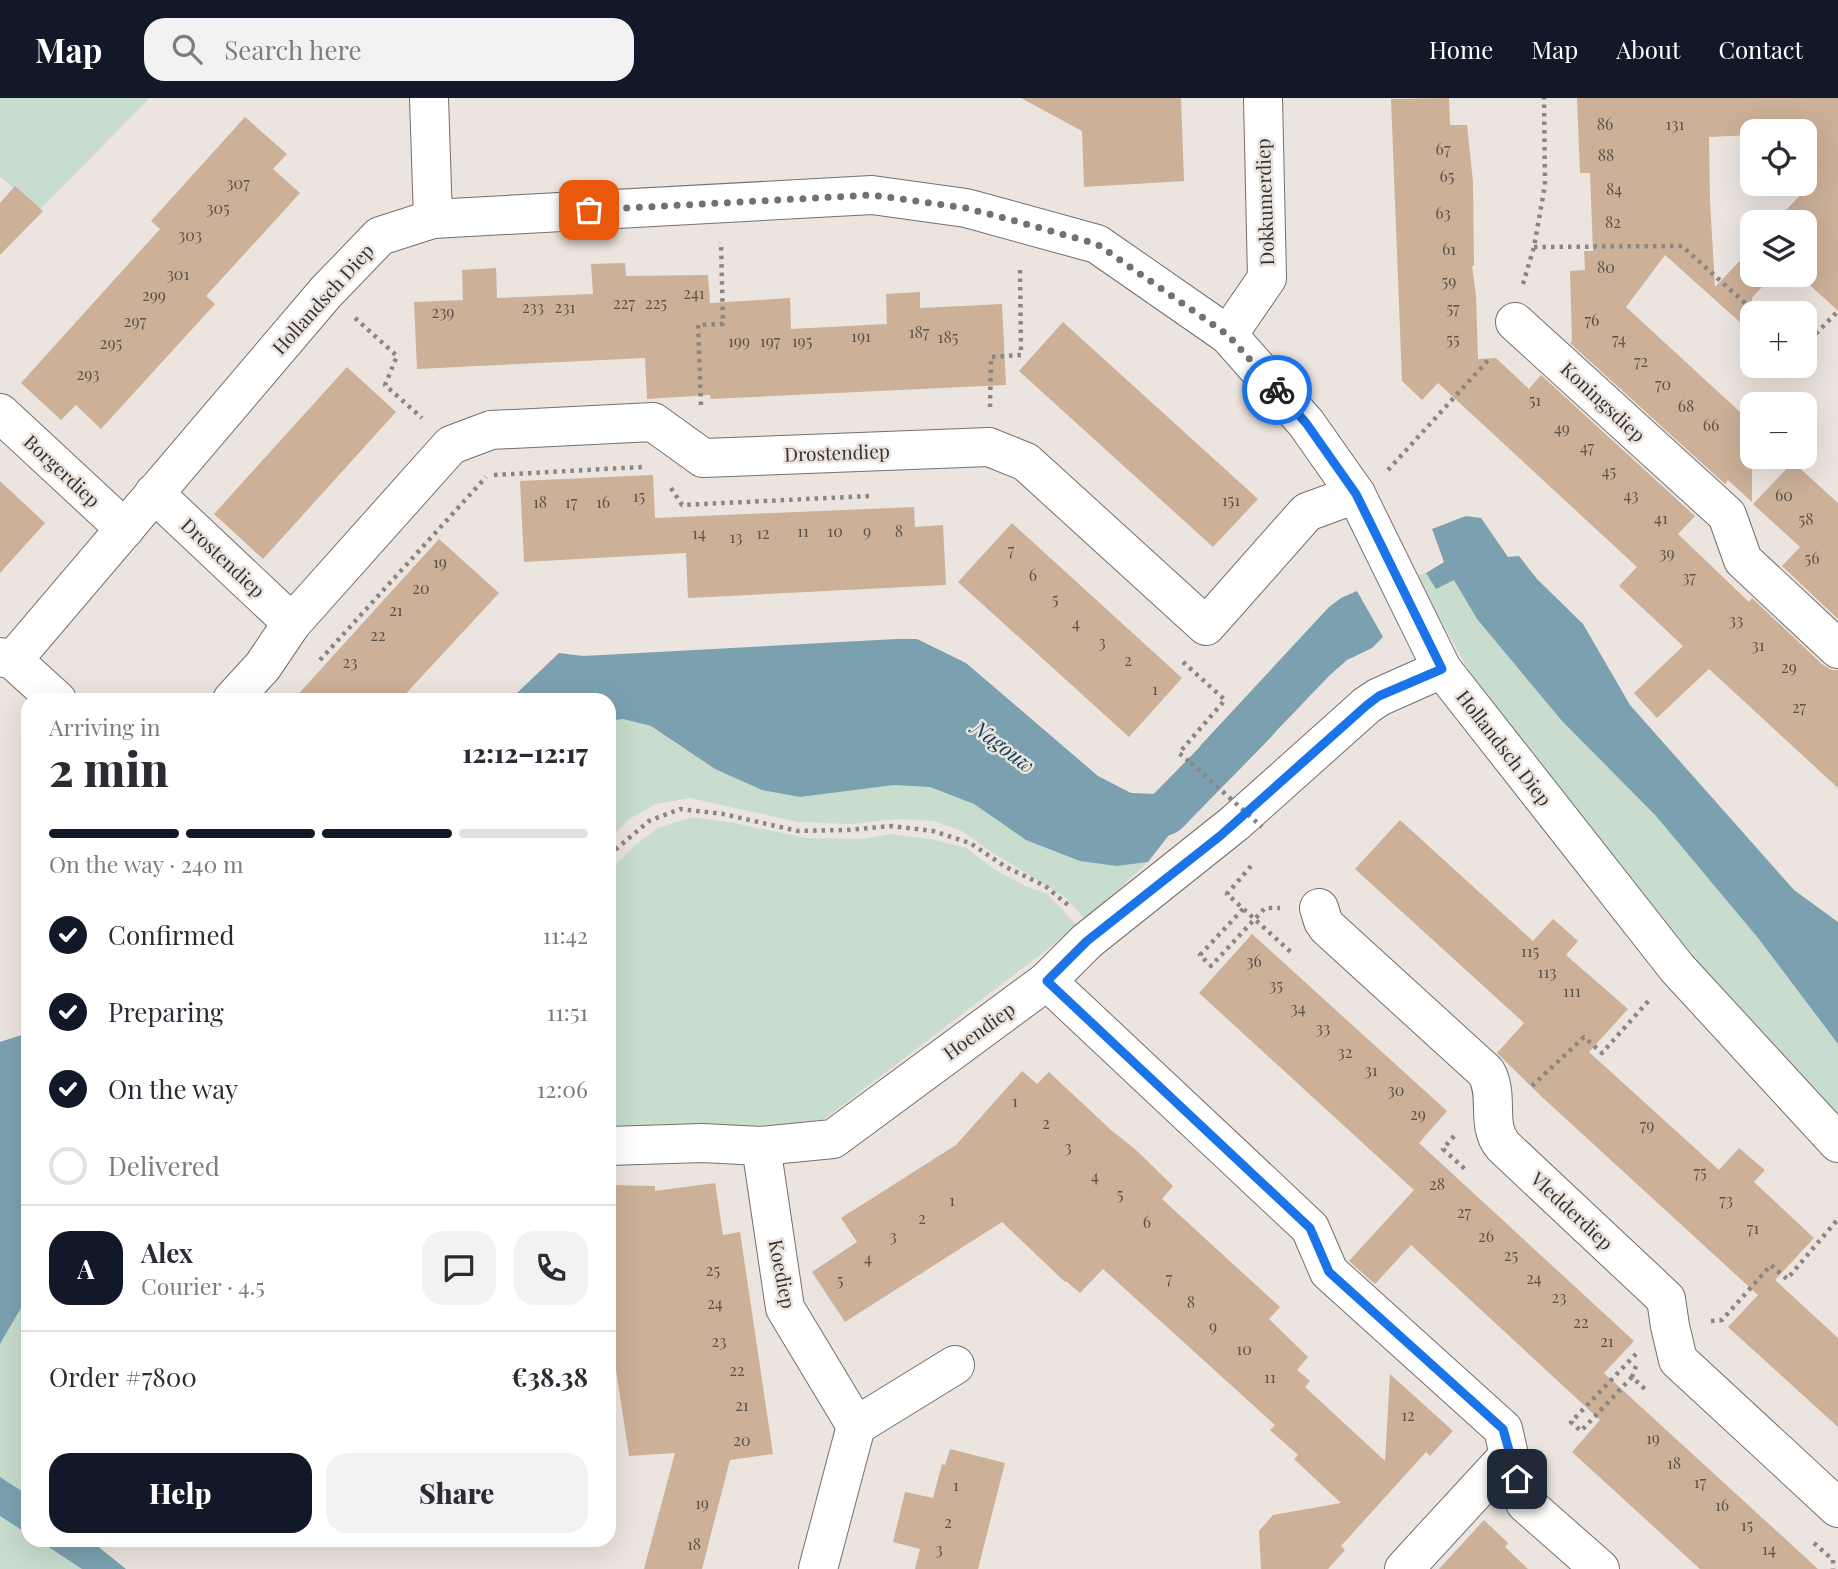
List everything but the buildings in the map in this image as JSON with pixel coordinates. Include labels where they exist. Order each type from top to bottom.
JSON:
[{"type":"street","points":[[429,98],[433,219]]},
{"type":"street","name":"Dokkumerdiep","points":[[1228,335],[1268,278],[1263,98]]},
{"type":"street","name":"Hollandsch Diep","points":[[7,658],[125,529],[326,292],[380,236],[433,219],[872,195],[966,208],[1019,222],[1097,244],[1228,335],[1306,423],[1356,494],[1442,669],[1677,968],[1838,1143]]},
{"type":"street","name":"Koningsdiep","points":[[1516,322],[1727,516],[1743,560],[1838,649]]},
{"type":"street","name":"Borgerdiep","points":[[0,413],[125,529]]},
{"type":"street","points":[[238,693],[263,666],[292,624],[451,445],[491,430],[653,422],[703,458]]},
{"type":"street","name":"Drostendiep","points":[[703,458],[989,447],[1026,463],[1206,626],[1307,512],[1356,494]]},
{"type":"street","name":"Drostendiep","points":[[154,493],[292,624]]},
{"type":"street","points":[[7,658],[49,693]]},
{"type":"street","name":"Hoendiep","points":[[616,1146],[702,1143],[761,1146],[833,1139],[1047,981],[1087,941],[1205,848],[1367,705],[1379,696],[1442,669]]},
{"type":"street","name":"Vledderdiep","points":[[1319,908],[1327,927],[1486,1072],[1490,1079],[1494,1130],[1498,1141],[1666,1299],[1678,1360],[1838,1508]]},
{"type":"street","points":[[1047,981],[1310,1228],[1329,1272],[1503,1429],[1525,1503],[1600,1569]]},
{"type":"street","name":"Koediep","points":[[761,1146],[785,1308],[856,1426]]},
{"type":"street","points":[[818,1569],[856,1426],[954,1365]]},
{"type":"street","points":[[1404,1569],[1509,1455]]},
{"type":"path","points":[[1356,494],[1388,470],[1505,342],[1516,322],[1545,185],[1544,98]]},
{"type":"path","points":[[703,458],[698,325],[723,324],[720,203]]},
{"type":"path","points":[[989,447],[991,357],[1021,355],[1019,222]]},
{"type":"path","points":[[1534,247],[1682,246],[1743,301]]},
{"type":"path","points":[[326,292],[397,356],[385,385],[451,445]]},
{"type":"path","points":[[1817,333],[1838,311]]},
{"type":"path","points":[[312,669],[488,475],[645,467]]},
{"type":"path","points":[[670,486],[682,505],[872,496]]},
{"type":"path","points":[[1177,657],[1225,700],[1180,752],[1262,827]]},
{"type":"path","points":[[616,849],[649,821],[680,809],[723,814],[798,831],[891,826],[933,831],[970,843],[1006,867],[1045,886],[1073,911]]},
{"type":"path","points":[[1243,909],[1200,955],[1211,966],[1265,908]]},
{"type":"path","points":[[1493,1103],[1516,1102],[1584,1037],[1602,1054],[1677,968]]},
{"type":"path","points":[[1670,1326],[1722,1320],[1770,1265],[1787,1279],[1838,1219]]},
{"type":"path","points":[[1631,1358],[1571,1422],[1581,1431],[1632,1377]]},
{"type":"green space","points":[[0,98],[150,98],[40,209],[0,177]]},
{"type":"green space","points":[[1426,573],[1436,589],[1454,579],[1477,619],[1562,721],[1656,816],[1758,938],[1838,1044],[1838,1122],[1602,856],[1489,707],[1416,576]]},
{"type":"green space","points":[[623,719],[651,726],[715,769],[800,797],[894,785],[930,787],[974,804],[1026,840],[1117,866],[1148,862],[1086,920],[1065,897],[962,831],[934,821],[896,819],[850,824],[798,822],[690,798],[656,804],[629,819],[616,833],[616,720]]},
{"type":"green space","points":[[692,817],[807,838],[864,839],[890,834],[935,840],[966,848],[994,869],[1047,894],[1078,926],[823,1120],[616,1134],[616,865],[634,846],[658,828]]},
{"type":"green space","points":[[21,1308],[21,1547],[86,1547],[115,1569],[0,1569],[0,1344]]},
{"type":"water","points":[[1466,516],[1481,518],[1508,557],[1519,556],[1537,579],[1583,624],[1630,705],[1794,890],[1838,922],[1838,1044],[1758,938],[1656,816],[1562,721],[1477,619],[1454,580],[1436,589],[1426,573],[1444,562],[1432,529]]},
{"type":"water","points":[[1357,591],[1383,637],[1372,648],[1347,660],[1330,675],[1231,778],[1218,768],[1200,746],[1329,607]]},
{"type":"water","points":[[917,639],[966,663],[1098,776],[1131,793],[1157,794],[1182,775],[1192,795],[1203,806],[1172,831],[1148,862],[1117,866],[1080,861],[1026,840],[974,804],[930,787],[894,785],[800,797],[762,790],[715,769],[651,726],[623,719],[616,720],[616,693],[517,693],[559,653],[583,656]]},
{"type":"water","points":[[21,1035],[21,1308],[0,1344],[0,1042]]},
{"type":"water","points":[[0,1477],[21,1490],[21,1530],[0,1516]]},
{"type":"water","points":[[49,1547],[99,1547],[126,1569],[82,1569]]},
{"type":"waterway","name":"Nagouw","points":[[1143,822],[1166,813],[1256,721]]},
{"type":"way so far","points":[[589,210],[872,195],[966,208],[1097,244],[1228,335],[1277,390]]},
{"type":"route","points":[[1277,390],[1306,423],[1356,494],[1442,669],[1379,696],[1367,705],[1220,836],[1087,941],[1047,981],[1310,1228],[1329,1272],[1503,1429],[1517,1479]]}]
